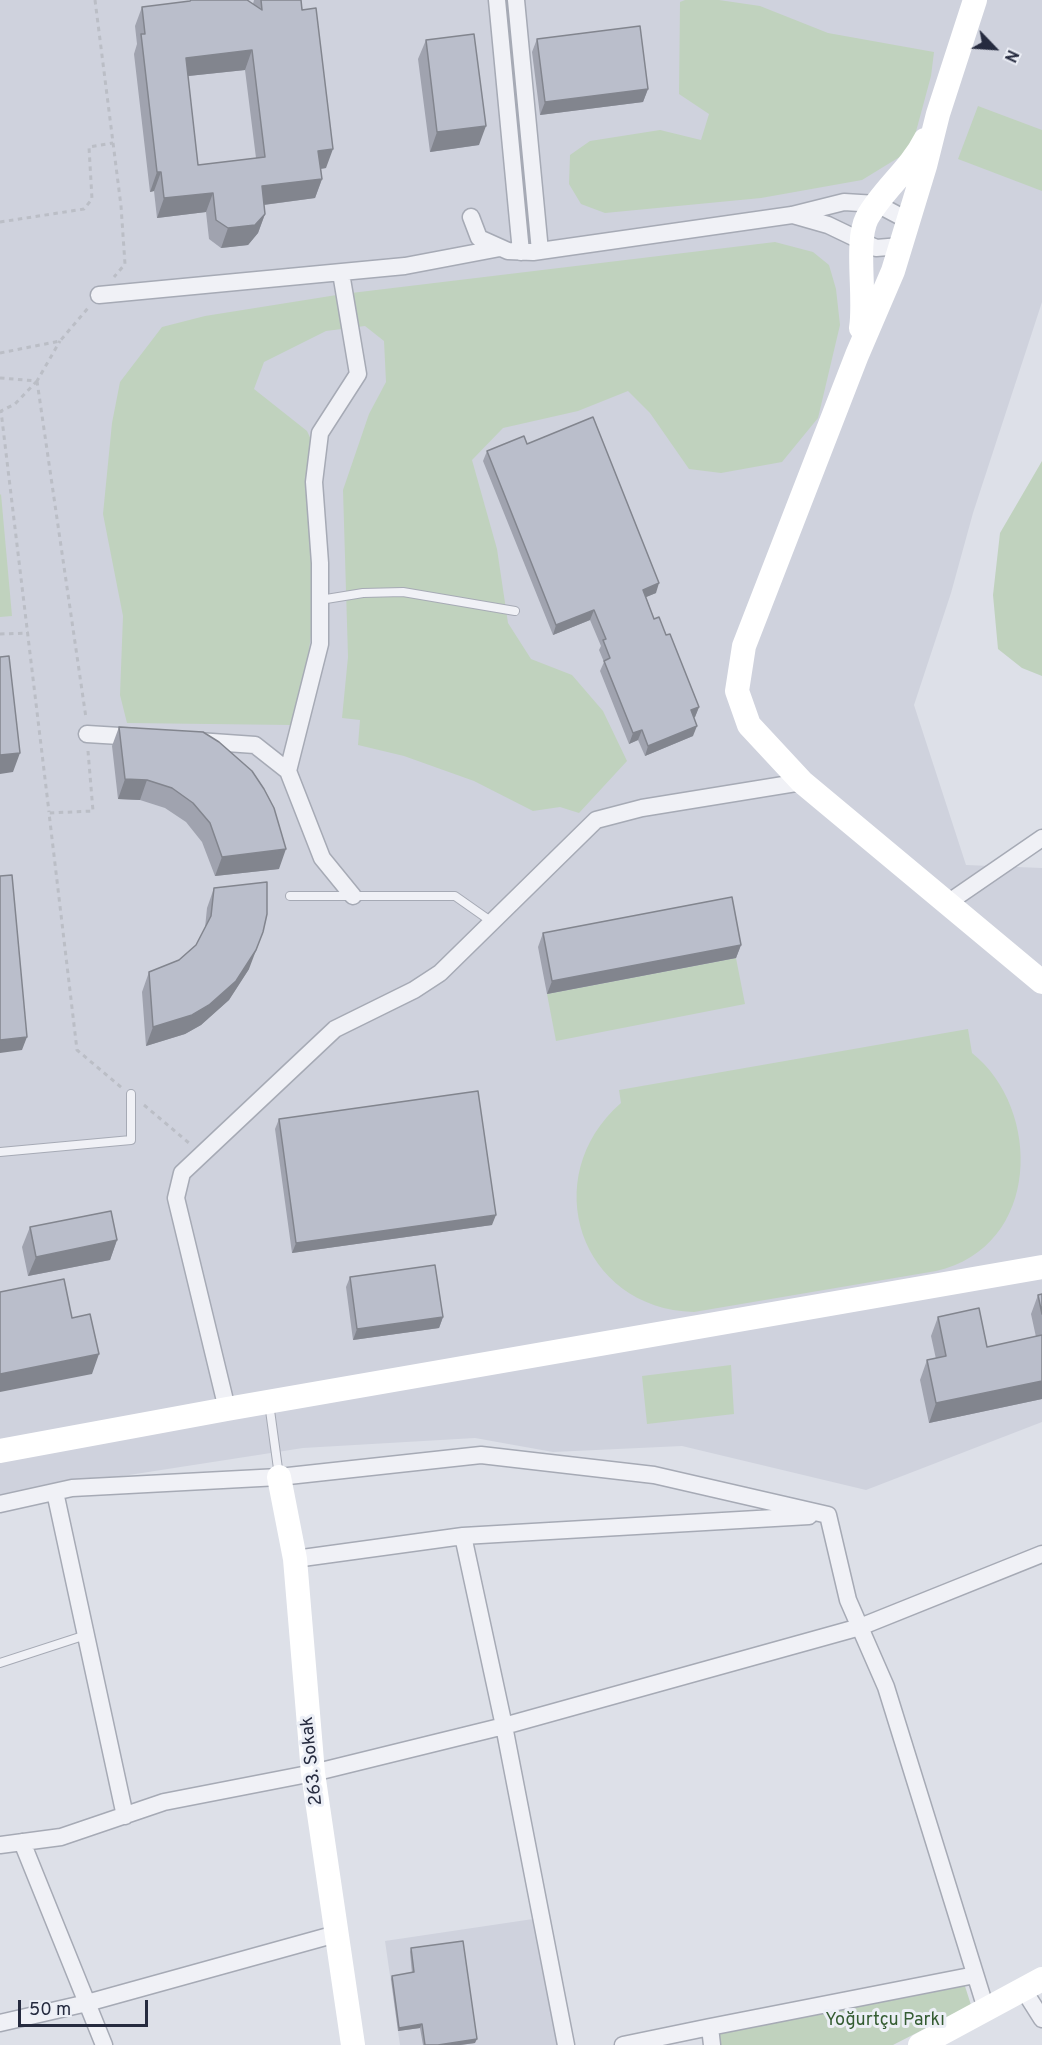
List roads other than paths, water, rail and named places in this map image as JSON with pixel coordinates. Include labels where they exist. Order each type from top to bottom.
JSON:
[{"type":"street","points":[[497,0],[521,252]]},
{"type":"street","points":[[516,0],[540,251]]},
{"type":"street","points":[[975,0],[938,114],[894,271],[857,355],[744,646],[736,691],[749,725],[802,782],[949,902],[1042,982]]},
{"type":"street","points":[[857,355],[863,318],[862,243],[866,219],[916,159],[938,114]]},
{"type":"street","points":[[471,218],[479,238],[508,251],[521,252],[792,215],[844,202],[877,204],[909,221]]},
{"type":"street","points":[[792,215],[828,225],[876,248],[901,246]]},
{"type":"street","points":[[99,295],[405,266],[500,248]]},
{"type":"street","points":[[288,771],[320,644],[314,482],[320,433],[358,374],[341,273]]},
{"type":"street","points":[[87,734],[154,738]]},
{"type":"street","points":[[177,740],[255,744],[288,771],[322,858],[353,896]]},
{"type":"street","points":[[227,1409],[176,1198],[182,1173],[335,1029],[414,990],[440,973],[596,820],[642,808],[802,782]]},
{"type":"street","points":[[949,902],[1042,838]]},
{"type":"street","points":[[993,939],[1042,967]]},
{"type":"street","points":[[0,1451],[227,1409],[1042,1267]]},
{"type":"street","points":[[0,1504],[72,1488],[279,1477],[481,1455],[654,1475],[828,1515]]},
{"type":"street","name":"263. Sokak","points":[[279,1477],[295,1559],[313,1773],[353,2045]]},
{"type":"street","points":[[55,1492],[125,1816]]},
{"type":"street","points":[[295,1559],[463,1536],[828,1515]]},
{"type":"street","points":[[828,1515],[848,1600],[886,1687],[986,2009]]},
{"type":"street","points":[[463,1536],[504,1726],[566,2045]]},
{"type":"street","points":[[0,1845],[62,1837],[164,1802],[313,1773],[504,1726],[860,1627],[1042,1554]]},
{"type":"street","points":[[22,1842],[104,2045]]},
{"type":"street","points":[[0,2023],[87,2003],[336,1934]]},
{"type":"street","points":[[623,2045],[975,1975]]},
{"type":"street","points":[[920,2045],[1033,1984],[1042,2019]]},
{"type":"street","points":[[710,2027],[712,2045]]},
{"type":"lane","points":[[320,600],[363,593],[402,592],[515,611]]},
{"type":"lane","points":[[290,896],[455,896],[492,922]]},
{"type":"lane","points":[[0,1152],[131,1140],[131,1094]]},
{"type":"lane","points":[[268,1402],[279,1477]]},
{"type":"lane","points":[[0,1663],[86,1635]]},
{"type":"park label","name":"Yoğurtçu Parkı","points":[[885,2021]]}]
